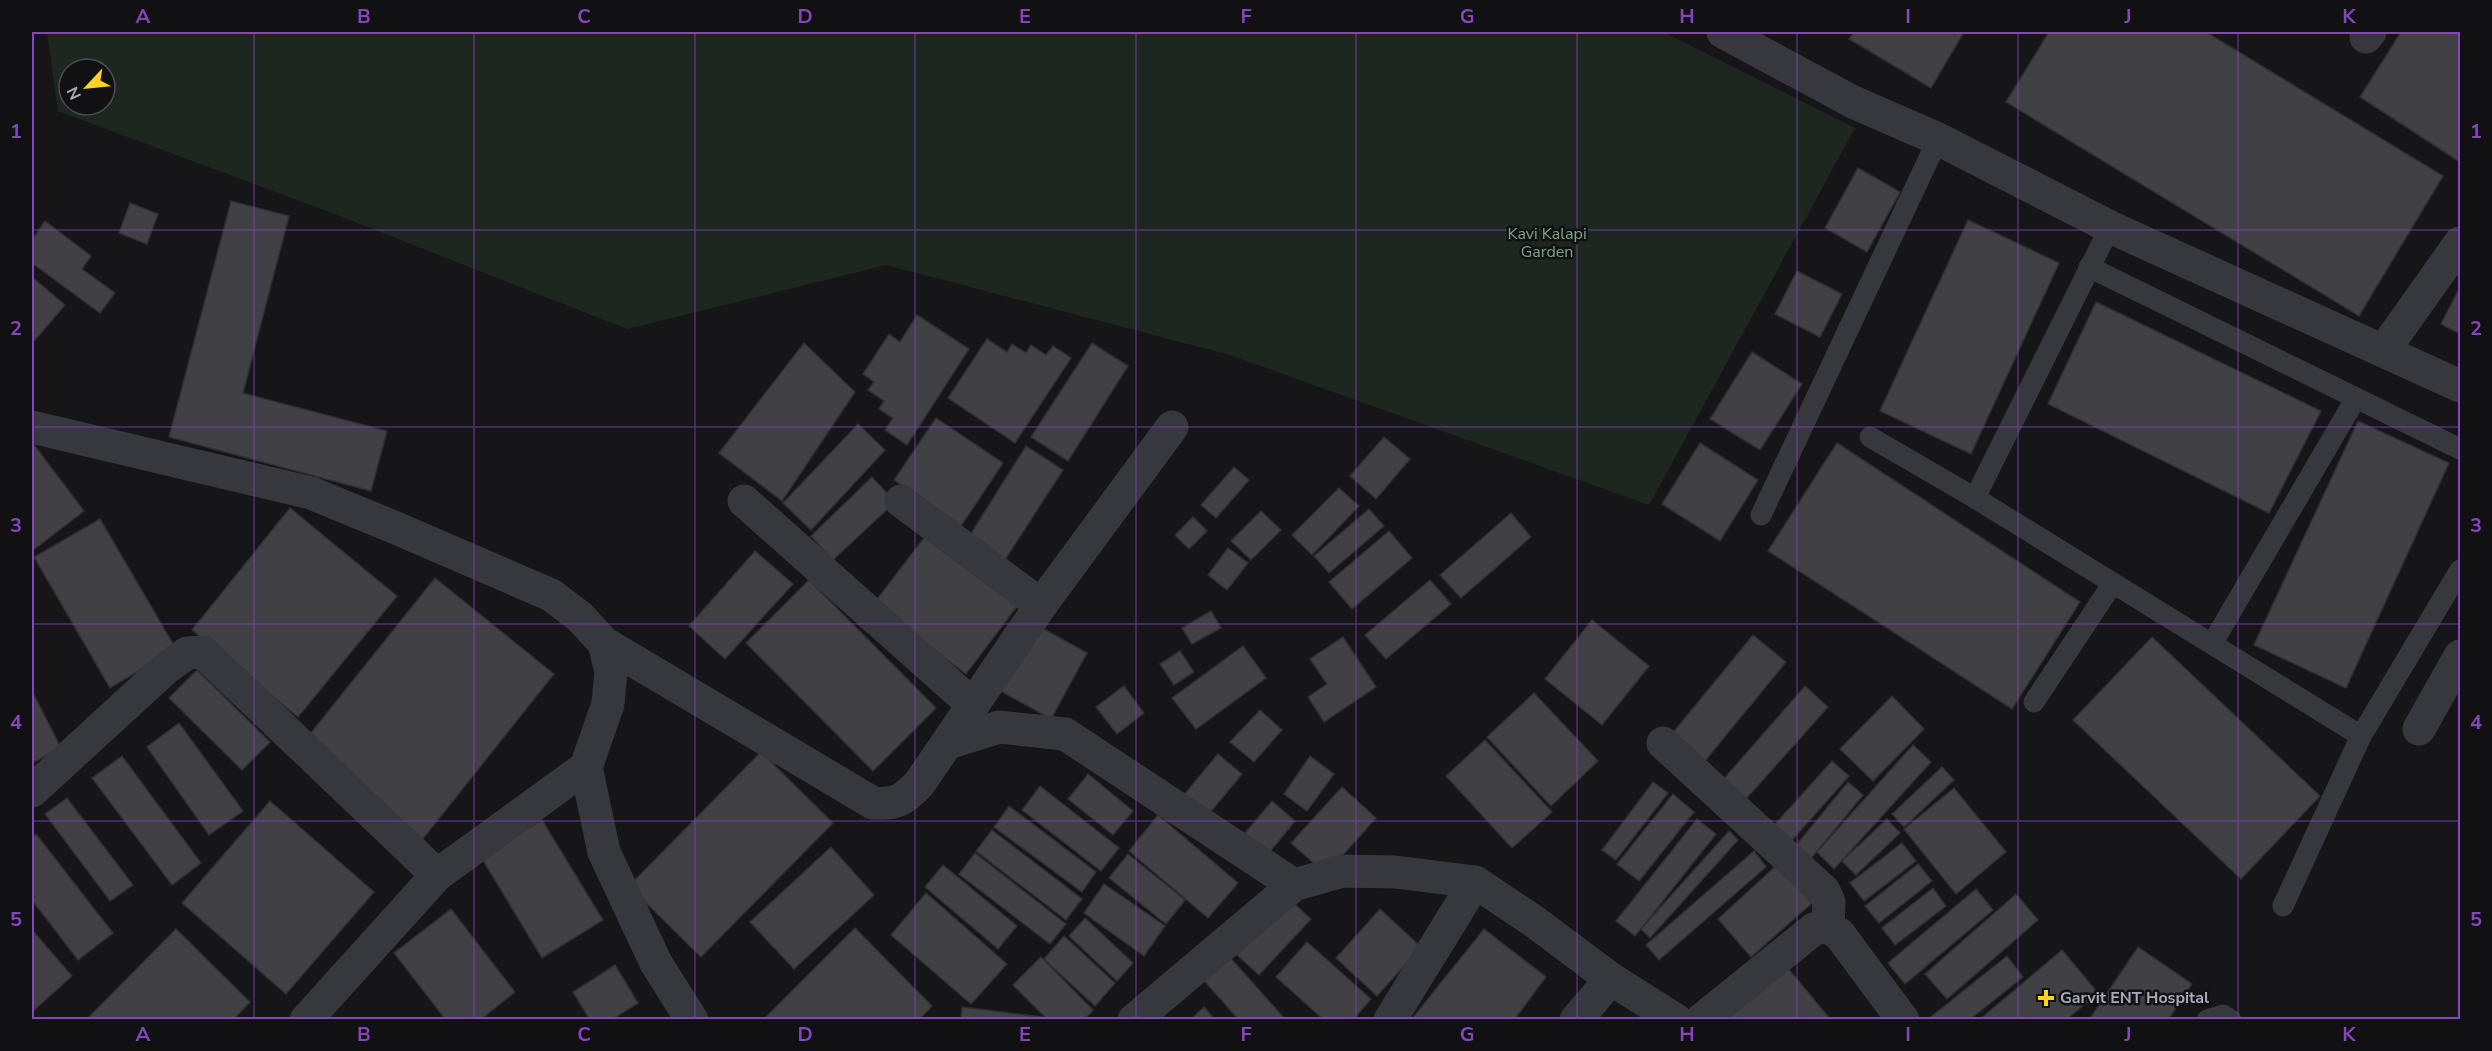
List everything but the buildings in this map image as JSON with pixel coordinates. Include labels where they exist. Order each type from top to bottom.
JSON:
[{"type":"street","points":[[1723,32],[1853,102],[1938,139],[2110,227],[2460,386]]},
{"type":"street","points":[[2384,350],[2460,243]]},
{"type":"street","points":[[32,427],[311,493],[551,595],[580,617],[604,643],[873,803],[891,805],[906,797],[919,784],[1041,605],[1172,427]]},
{"type":"street","points":[[744,501],[972,704]]},
{"type":"street","points":[[901,501],[1041,605]]},
{"type":"street","points":[[604,643],[611,672],[608,704],[586,767],[604,852],[656,963],[692,1020]]},
{"type":"street","points":[[32,791],[165,669],[188,653],[203,652],[437,875]]},
{"type":"street","points":[[2419,729],[2460,656]]},
{"type":"street","points":[[948,743],[999,727],[1065,734],[1294,885]]},
{"type":"street","points":[[1663,744],[1824,891],[1829,902],[1828,926]]},
{"type":"street","points":[[306,1020],[437,875],[586,767]]},
{"type":"street","points":[[1134,1020],[1294,885],[1344,871],[1395,872],[1475,882],[1532,920],[1611,979],[1676,1020]]},
{"type":"street","points":[[1390,1020],[1475,882]]},
{"type":"street","points":[[1701,1020],[1814,929],[1828,926]]},
{"type":"street","points":[[1828,926],[1839,935],[1904,1020]]},
{"type":"street","points":[[1576,1020],[1611,979]]},
{"type":"lane","points":[[1761,514],[1938,139]]},
{"type":"lane","points":[[1975,498],[2110,227]]},
{"type":"lane","points":[[2089,267],[2460,449]]},
{"type":"lane","points":[[2212,644],[2356,398]]},
{"type":"lane","points":[[1870,437],[1975,498],[2361,736]]},
{"type":"lane","points":[[2283,906],[2361,736],[2460,570]]},
{"type":"lane","points":[[2034,702],[2113,583]]},
{"type":"lane","points":[[2207,1020],[2223,1015],[2231,1020]]},
{"type":"green space","name":"Kavi Kalapi Garden","points":[[47,32],[1663,32],[1855,128],[1649,505],[1230,355],[886,265],[627,329],[332,213],[74,117],[117,117],[117,57],[57,57],[57,104]]},
{"type":"place","name":"Garvit ENT Hospital","points":[[2046,998]]}]
